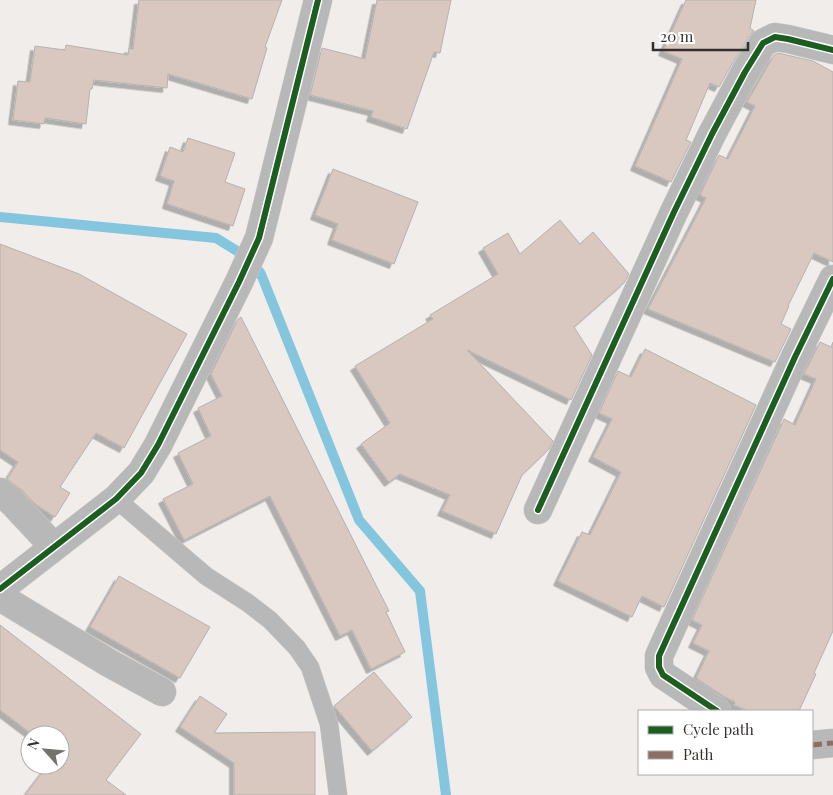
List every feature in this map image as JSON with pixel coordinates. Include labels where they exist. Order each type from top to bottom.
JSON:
[{"type":"street","points":[[0,589],[116,499],[141,473],[158,445],[240,282],[259,238],[318,0]]},
{"type":"street","points":[[538,510],[674,212],[712,134],[759,50],[764,44],[775,37],[833,50]]},
{"type":"street","points":[[716,710],[663,675],[659,667],[659,656],[833,279]]},
{"type":"street","points":[[0,492],[13,503],[54,548]]},
{"type":"street","points":[[0,597],[162,692]]},
{"type":"street","points":[[813,745],[833,743]]},
{"type":"lane","points":[[116,499],[206,576],[248,603],[270,620],[297,648],[310,667],[329,724],[338,795]]},
{"type":"building","points":[[139,0],[282,0],[265,47],[267,48],[252,99],[168,74],[167,88],[94,80],[92,89],[90,89],[86,124],[45,118],[44,124],[13,120],[18,81],[30,82],[35,46],[65,50],[66,45],[128,55],[129,48],[133,49]]},
{"type":"building","points":[[377,0],[451,0],[440,53],[434,52],[407,129],[371,117],[373,111],[310,95],[322,48],[365,59]]},
{"type":"building","points":[[686,0],[756,0],[750,28],[754,31],[719,87],[710,83],[686,140],[691,142],[671,182],[635,166],[682,59],[663,51]]},
{"type":"building","points":[[778,53],[813,61],[833,72],[833,262],[814,253],[781,324],[791,329],[775,362],[648,309],[706,198],[700,195],[719,155],[728,159],[755,106],[747,102],[774,55]]},
{"type":"building","points":[[188,138],[235,153],[225,182],[245,189],[233,226],[167,204],[174,181],[160,176],[170,147],[183,152]]},
{"type":"building","points":[[333,169],[418,202],[394,264],[332,240],[338,224],[315,215]]},
{"type":"building","points":[[560,220],[580,244],[593,232],[629,274],[624,283],[574,327],[592,355],[571,400],[467,350],[553,441],[549,449],[522,475],[496,534],[442,511],[450,495],[400,474],[389,482],[361,444],[390,423],[355,366],[433,319],[430,315],[498,274],[483,248],[508,233],[520,254]]},
{"type":"building","points":[[0,244],[79,274],[187,334],[124,448],[96,433],[60,487],[70,493],[55,517],[35,504],[23,491],[7,479],[18,462],[0,450]]},
{"type":"building","points":[[241,317],[389,611],[386,612],[405,652],[371,669],[352,630],[340,636],[270,496],[184,540],[163,499],[193,484],[178,453],[211,436],[198,408],[222,396],[211,374],[238,319]]},
{"type":"building","points":[[820,342],[831,347],[833,342],[833,631],[799,710],[746,710],[734,705],[735,702],[696,678],[709,651],[693,643],[702,625],[692,620],[784,419],[795,425],[816,379],[804,374]]},
{"type":"building","points":[[645,349],[756,405],[664,607],[642,596],[632,617],[558,581],[582,532],[590,535],[621,472],[593,457],[612,419],[599,413],[618,371],[631,377]]},
{"type":"building","points":[[119,576],[210,627],[180,678],[90,627]]},
{"type":"building","points":[[0,625],[141,734],[106,780],[126,795],[25,795],[40,775],[70,775],[70,725],[20,725],[0,710]]},
{"type":"building","points":[[374,672],[412,717],[372,751],[334,706]]},
{"type":"building","points":[[200,696],[227,714],[214,733],[315,732],[315,795],[234,795],[234,763],[180,727]]},
{"type":"waterway","points":[[0,217],[216,238],[250,259],[261,274],[359,520],[420,591],[446,795]]},
{"type":"marked path","points":[[813,745],[833,743]]},
{"type":"cycle path","points":[[0,589],[116,499],[141,473],[158,445],[259,238],[318,0]]},
{"type":"cycle path","points":[[538,510],[674,212],[712,134],[745,72],[763,43],[775,37],[833,50]]},
{"type":"cycle path","points":[[716,710],[663,675],[659,667],[659,656],[795,357],[833,279]]}]
